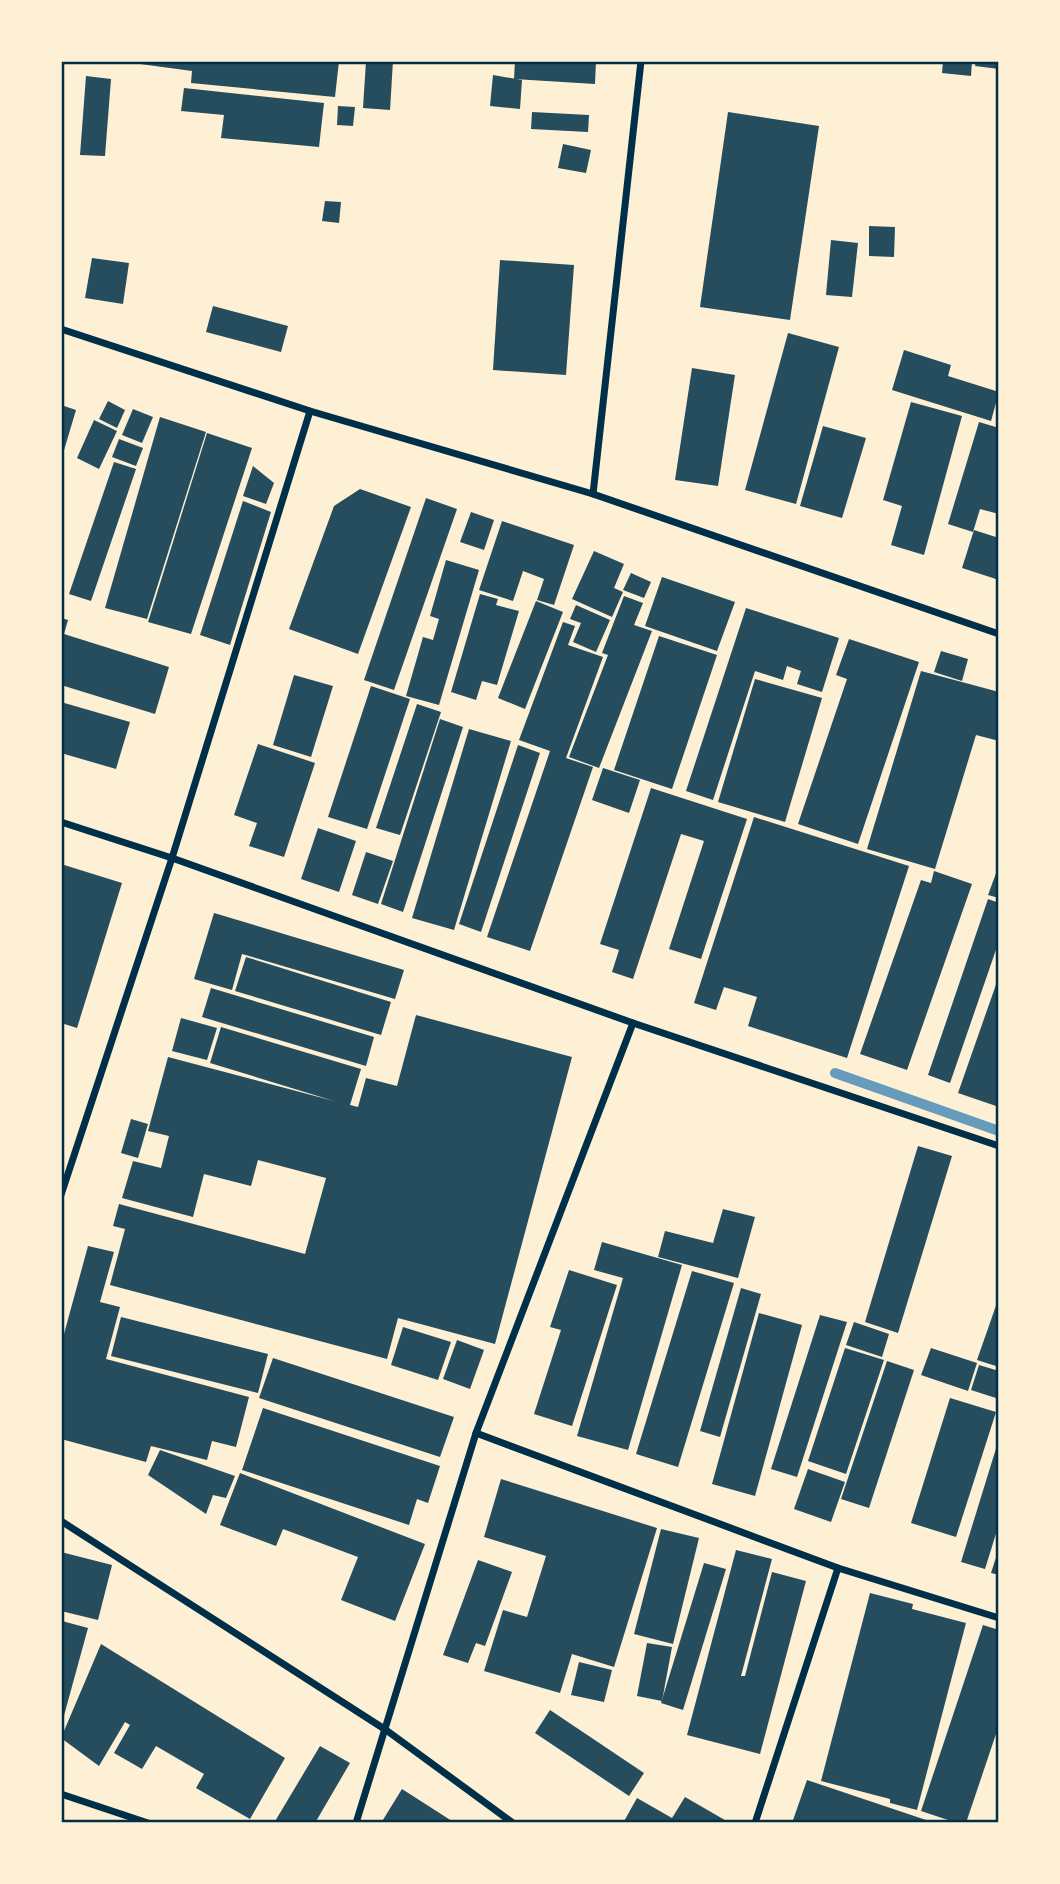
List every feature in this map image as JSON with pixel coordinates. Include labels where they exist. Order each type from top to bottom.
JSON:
[{"type":"street","points":[[593,494],[641,61]]},
{"type":"street","points":[[61,329],[310,411],[593,494],[999,634]]},
{"type":"street","points":[[61,1195],[172,858],[310,411]]},
{"type":"street","points":[[61,822],[172,858],[633,1023],[999,1146]]},
{"type":"street","points":[[356,1823],[476,1433],[633,1023]]},
{"type":"street","points":[[476,1433],[838,1568],[999,1618]]},
{"type":"street","points":[[61,1521],[386,1730],[513,1823]]},
{"type":"street","points":[[755,1823],[838,1568]]},
{"type":"street","points":[[61,1794],[148,1823]]},
{"type":"building","points":[[118,61],[339,61],[335,97],[191,83],[192,71]]},
{"type":"building","points":[[366,61],[393,61],[390,110],[363,108]]},
{"type":"building","points":[[515,61],[596,61],[595,84],[514,79]]},
{"type":"building","points":[[943,61],[972,61],[971,76],[942,73]]},
{"type":"building","points":[[976,61],[999,61],[999,69],[975,66]]},
{"type":"building","points":[[493,75],[522,80],[520,109],[490,106]]},
{"type":"building","points":[[86,76],[111,79],[105,156],[80,155]]},
{"type":"building","points":[[184,88],[324,103],[319,147],[221,138],[224,115],[181,111]]},
{"type":"building","points":[[338,106],[355,107],[353,126],[337,125]]},
{"type":"building","points":[[532,112],[589,115],[588,132],[531,129]]},
{"type":"building","points":[[728,112],[819,126],[790,320],[700,307]]},
{"type":"building","points":[[563,144],[591,150],[586,173],[558,168]]},
{"type":"building","points":[[325,201],[341,202],[339,223],[322,221]]},
{"type":"building","points":[[869,226],[895,227],[894,257],[869,256]]},
{"type":"building","points":[[831,240],[858,243],[852,297],[826,295]]},
{"type":"building","points":[[92,258],[129,263],[123,304],[85,298]]},
{"type":"building","points":[[500,260],[574,265],[566,375],[493,370]]},
{"type":"building","points":[[213,306],[288,326],[281,352],[206,332]]},
{"type":"building","points":[[788,333],[839,347],[796,504],[745,490]]},
{"type":"building","points":[[904,350],[951,365],[948,376],[999,392],[991,421],[892,390]]},
{"type":"building","points":[[692,368],[735,375],[718,486],[675,480]]},
{"type":"building","points":[[108,401],[125,410],[117,428],[99,419]]},
{"type":"building","points":[[911,402],[962,416],[924,555],[891,545],[902,506],[883,500]]},
{"type":"building","points":[[61,405],[76,410],[62,457],[61,457]]},
{"type":"building","points":[[133,409],[153,417],[142,443],[122,435]]},
{"type":"building","points":[[160,417],[206,432],[147,619],[105,608]]},
{"type":"building","points":[[94,420],[117,431],[99,469],[77,458]]},
{"type":"building","points":[[979,422],[999,428],[999,514],[980,509],[973,532],[948,524]]},
{"type":"building","points":[[823,426],[866,438],[842,518],[800,506]]},
{"type":"building","points":[[207,433],[252,448],[191,634],[148,622]]},
{"type":"building","points":[[119,439],[143,448],[136,466],[112,457]]},
{"type":"building","points":[[114,462],[136,469],[91,601],[69,594]]},
{"type":"building","points":[[253,466],[274,483],[266,504],[243,496]]},
{"type":"building","points":[[360,489],[411,507],[358,654],[289,629],[334,506]]},
{"type":"building","points":[[426,498],[457,509],[394,690],[364,680]]},
{"type":"building","points":[[243,501],[271,512],[230,645],[200,635]]},
{"type":"building","points":[[471,512],[494,520],[484,550],[460,542]]},
{"type":"building","points":[[502,521],[574,545],[554,605],[537,600],[544,579],[523,571],[513,601],[479,590]]},
{"type":"building","points":[[974,530],[999,538],[999,580],[962,568]]},
{"type":"building","points":[[594,551],[624,564],[614,588],[623,592],[612,617],[572,599]]},
{"type":"building","points":[[446,560],[479,570],[439,705],[406,696],[423,637],[433,640],[439,619],[430,616]]},
{"type":"building","points":[[631,573],[651,582],[644,598],[623,590]]},
{"type":"building","points":[[662,577],[735,602],[717,651],[645,626]]},
{"type":"building","points":[[480,594],[498,599],[496,605],[519,611],[497,685],[482,681],[476,700],[451,692]]},
{"type":"building","points":[[624,596],[643,603],[634,625],[652,631],[599,768],[569,757],[608,655],[602,653]]},
{"type":"building","points":[[536,601],[563,612],[525,709],[498,698]]},
{"type":"building","points":[[576,605],[610,620],[596,652],[573,642],[581,623],[570,619]]},
{"type":"building","points":[[746,608],[839,638],[822,692],[797,684],[801,671],[787,666],[783,680],[755,671],[713,800],[686,791]]},
{"type":"building","points":[[61,618],[68,620],[64,634],[169,667],[155,714],[61,685]]},
{"type":"building","points":[[563,622],[575,626],[568,645],[603,657],[566,758],[593,767],[530,951],[487,937],[550,751],[519,740]]},
{"type":"building","points":[[659,636],[717,655],[672,789],[614,770]]},
{"type":"building","points":[[849,639],[919,662],[858,844],[798,824],[847,679],[836,675]]},
{"type":"building","points":[[941,651],[968,659],[962,681],[934,672]]},
{"type":"building","points":[[921,671],[999,692],[999,741],[976,735],[935,869],[867,849]]},
{"type":"building","points":[[294,675],[333,686],[311,757],[273,745]]},
{"type":"building","points":[[755,679],[822,698],[785,822],[718,802]]},
{"type":"building","points":[[371,686],[410,699],[367,829],[328,817]]},
{"type":"building","points":[[61,702],[130,722],[116,769],[61,753]]},
{"type":"building","points":[[417,704],[441,712],[400,835],[376,828]]},
{"type":"building","points":[[440,719],[463,727],[403,912],[381,904]]},
{"type":"building","points":[[469,729],[511,741],[454,930],[412,918]]},
{"type":"building","points":[[258,744],[315,763],[284,857],[249,846],[257,823],[234,815]]},
{"type":"building","points":[[518,745],[540,753],[481,932],[459,924]]},
{"type":"building","points":[[603,768],[640,780],[629,813],[592,800]]},
{"type":"building","points":[[651,788],[747,819],[701,959],[669,949],[704,841],[681,834],[633,979],[612,972],[619,950],[600,944]]},
{"type":"building","points":[[754,817],[909,866],[847,1058],[748,1026],[757,997],[724,987],[716,1010],[694,1003]]},
{"type":"building","points":[[318,828],[356,841],[339,892],[301,879]]},
{"type":"building","points":[[366,852],[393,861],[378,904],[352,895]]},
{"type":"building","points":[[61,864],[122,883],[77,1028],[61,1023]]},
{"type":"building","points":[[999,865],[999,898],[988,895]]},
{"type":"building","points":[[934,871],[972,884],[907,1070],[860,1054],[921,880],[931,883]]},
{"type":"building","points":[[988,899],[999,903],[999,941],[950,1083],[928,1075]]},
{"type":"building","points":[[214,913],[404,970],[395,999],[242,954],[232,990],[194,979]]},
{"type":"building","points":[[246,957],[391,1002],[381,1035],[235,991]]},
{"type":"building","points":[[999,976],[999,1107],[958,1093]]},
{"type":"building","points":[[211,988],[374,1037],[366,1066],[202,1017]]},
{"type":"building","points":[[416,1015],[572,1057],[495,1344],[398,1318],[387,1359],[110,1285],[125,1229],[113,1226],[119,1204],[305,1254],[326,1178],[258,1160],[251,1186],[204,1174],[193,1217],[122,1198],[133,1161],[161,1168],[169,1136],[148,1131],[168,1057],[334,1101],[210,1063],[221,1027],[361,1069],[350,1105],[358,1107],[366,1078],[397,1086]]},
{"type":"building","points":[[181,1018],[217,1028],[207,1060],[172,1051]]},
{"type":"building","points":[[131,1119],[148,1124],[138,1158],[121,1153]]},
{"type":"building","points":[[918,1146],[952,1156],[898,1333],[865,1322]]},
{"type":"building","points":[[723,1209],[755,1217],[738,1278],[658,1257],[665,1231],[713,1243]]},
{"type":"building","points":[[602,1242],[682,1265],[628,1450],[577,1436],[623,1278],[594,1270]]},
{"type":"building","points":[[88,1246],[114,1252],[100,1302],[120,1307],[106,1359],[249,1397],[236,1447],[212,1441],[207,1460],[151,1446],[146,1462],[61,1439],[61,1345]]},
{"type":"building","points":[[569,1270],[617,1285],[572,1426],[534,1414],[561,1330],[550,1327]]},
{"type":"building","points":[[692,1271],[734,1283],[678,1467],[636,1454]]},
{"type":"building","points":[[741,1288],[761,1294],[720,1437],[700,1431]]},
{"type":"building","points":[[999,1297],[999,1367],[977,1360]]},
{"type":"building","points":[[759,1313],[802,1325],[755,1496],[712,1484]]},
{"type":"building","points":[[820,1315],[847,1322],[797,1477],[771,1469]]},
{"type":"building","points":[[121,1317],[268,1354],[258,1393],[111,1356]]},
{"type":"building","points":[[854,1322],[889,1334],[882,1357],[846,1345]]},
{"type":"building","points":[[403,1327],[451,1342],[438,1380],[391,1365]]},
{"type":"building","points":[[457,1340],[484,1350],[470,1389],[443,1379]]},
{"type":"building","points":[[845,1348],[884,1360],[846,1474],[808,1461]]},
{"type":"building","points":[[931,1348],[977,1363],[968,1391],[921,1375]]},
{"type":"building","points":[[273,1358],[454,1417],[440,1457],[259,1398]]},
{"type":"building","points":[[887,1361],[914,1370],[869,1508],[841,1499]]},
{"type":"building","points":[[979,1365],[999,1371],[999,1399],[971,1390]]},
{"type":"building","points":[[950,1398],[996,1412],[956,1537],[911,1523]]},
{"type":"building","points":[[263,1408],[440,1466],[428,1503],[417,1499],[409,1525],[242,1470]]},
{"type":"building","points":[[998,1442],[999,1524],[985,1569],[961,1562]]},
{"type":"building","points":[[160,1450],[235,1476],[226,1498],[213,1495],[206,1514],[148,1475]]},
{"type":"building","points":[[808,1469],[845,1482],[831,1522],[794,1509]]},
{"type":"building","points":[[240,1473],[425,1544],[395,1621],[341,1600],[358,1557],[283,1529],[276,1546],[220,1525]]},
{"type":"building","points":[[501,1479],[657,1528],[614,1667],[572,1654],[560,1693],[484,1671],[503,1610],[527,1617],[546,1556],[484,1537]]},
{"type":"building","points":[[661,1529],[699,1538],[673,1644],[634,1634]]},
{"type":"building","points":[[999,1548],[999,1575],[991,1573]]},
{"type":"building","points":[[736,1550],[772,1559],[741,1676],[745,1676],[772,1572],[806,1581],[760,1754],[687,1735]]},
{"type":"building","points":[[61,1552],[112,1565],[98,1620],[61,1611]]},
{"type":"building","points":[[478,1560],[512,1572],[485,1646],[476,1643],[468,1663],[443,1655]]},
{"type":"building","points":[[704,1563],[726,1569],[683,1710],[661,1703]]},
{"type":"building","points":[[870,1593],[913,1604],[912,1609],[966,1623],[917,1810],[890,1803],[890,1799],[821,1781]]},
{"type":"building","points":[[62,1621],[88,1628],[62,1723],[61,1625]]},
{"type":"building","points":[[983,1625],[999,1630],[999,1725],[966,1823],[957,1823],[921,1811]]},
{"type":"building","points":[[647,1643],[672,1647],[662,1701],[637,1696]]},
{"type":"building","points":[[101,1644],[285,1758],[250,1819],[196,1788],[204,1774],[156,1746],[142,1769],[114,1753],[130,1725],[125,1722],[99,1766],[61,1738]]},
{"type":"building","points":[[579,1662],[612,1670],[604,1702],[571,1695]]},
{"type":"building","points":[[550,1710],[644,1773],[629,1796],[535,1733]]},
{"type":"building","points":[[320,1746],[350,1763],[315,1823],[274,1823]]},
{"type":"building","points":[[807,1780],[932,1822],[932,1823],[792,1823]]},
{"type":"building","points":[[402,1789],[455,1823],[381,1823]]},
{"type":"building","points":[[685,1797],[730,1823],[623,1823],[637,1798],[672,1818]]},
{"type":"waterway","points":[[835,1073],[999,1131]]}]
